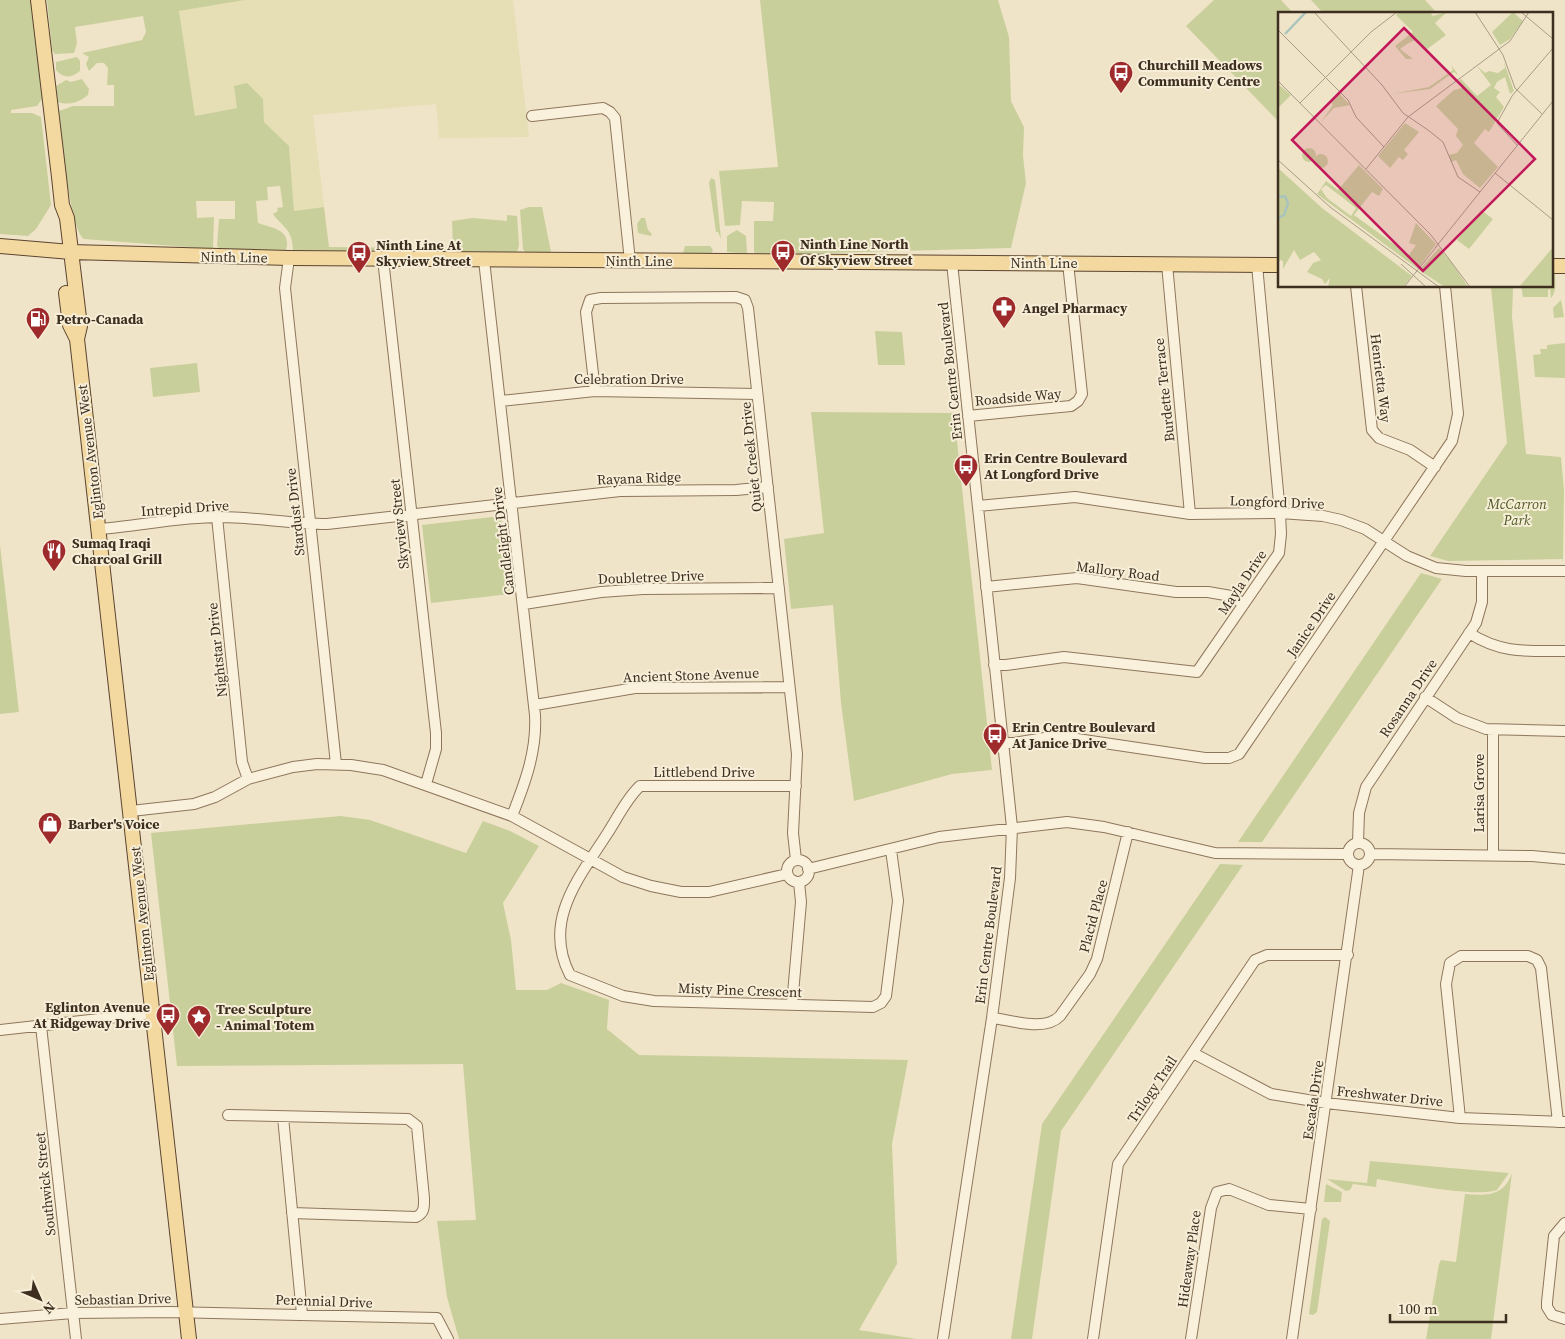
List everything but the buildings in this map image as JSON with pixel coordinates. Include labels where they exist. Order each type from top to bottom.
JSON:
[{"type":"main road","name":"Eglinton Avenue West","points":[[38,0],[62,205],[67,218],[66,252],[80,326],[77,339],[189,1339]]},
{"type":"main road","name":"Ninth Line","points":[[0,246],[66,252],[289,258],[952,264],[1278,264]]},
{"type":"main road","points":[[1552,266],[1565,266]]},
{"type":"street","points":[[532,116],[603,108],[615,118],[630,260]]},
{"type":"street","name":"Stardust Drive","points":[[289,258],[285,288],[336,764]]},
{"type":"street","name":"Skyview Street","points":[[383,259],[436,733],[436,749],[426,784]]},
{"type":"street","name":"Candlelight Drive","points":[[484,260],[536,723],[532,758],[512,816]]},
{"type":"street","name":"Roadside Way","points":[[968,416],[1071,406],[1078,401],[1082,394],[1068,263]]},
{"type":"street","name":"Erin Centre Boulevard","points":[[943,1339],[992,1018],[1010,878],[1012,827],[952,264]]},
{"type":"street","name":"Burdette Terrace","points":[[1167,264],[1190,514]]},
{"type":"street","name":"Mayla Drive","points":[[994,665],[1064,657],[1197,672],[1279,553],[1281,534],[1280,513],[1257,265]]},
{"type":"street","name":"Henrietta Way","points":[[1356,288],[1372,430],[1379,438],[1410,450],[1435,467]]},
{"type":"street","name":"Janice Drive","points":[[1003,743],[1058,736],[1205,758],[1230,758],[1239,754],[1452,441],[1458,414],[1444,288]]},
{"type":"street","name":"Quiet Creek Drive","points":[[595,391],[586,312],[590,300],[601,298],[736,296],[745,300],[748,308],[797,754],[794,833],[796,860]]},
{"type":"street","name":"Celebration Drive","points":[[501,401],[595,391],[757,394]]},
{"type":"street","name":"Rayana Ridge","points":[[512,503],[620,490],[736,490],[768,487]]},
{"type":"street","name":"Longford Drive","points":[[978,506],[1075,497],[1190,514],[1280,513],[1323,516],[1341,520],[1365,529],[1407,556],[1436,568],[1450,571],[1565,571]]},
{"type":"street","name":"Intrepid Drive","points":[[99,528],[217,517],[310,524],[512,503]]},
{"type":"street","name":"Nightstar Drive","points":[[217,517],[242,762],[248,780]]},
{"type":"street","name":"Rosanna Drive","points":[[1358,842],[1359,812],[1366,787],[1469,633],[1481,608],[1482,571]]},
{"type":"street","name":"Mallory Road","points":[[986,587],[1077,578],[1176,592],[1208,592],[1232,596],[1244,604]]},
{"type":"street","name":"Doubletree Drive","points":[[524,604],[601,592],[643,588],[779,588]]},
{"type":"street","points":[[1469,633],[1488,645],[1504,649],[1565,651]]},
{"type":"street","name":"Ancient Stone Avenue","points":[[535,705],[635,688],[789,687]]},
{"type":"street","points":[[1425,697],[1457,718],[1493,731],[1565,731]]},
{"type":"street","name":"Larisa Grove","points":[[1493,731],[1493,855]]},
{"type":"street","points":[[131,811],[194,804],[215,797],[248,780],[293,767],[336,764],[383,770],[512,816],[637,882],[681,892],[709,892],[787,874]]},
{"type":"street","name":"Littlebend Drive","points":[[591,859],[640,786],[796,786]]},
{"type":"street","points":[[808,869],[939,837],[1067,822],[1104,827],[1215,852],[1347,854]]},
{"type":"street","name":"Placid Place","points":[[992,1018],[1046,1024],[1056,1021],[1060,1016],[1090,974],[1096,959],[1128,832]]},
{"type":"street","points":[[1358,842],[1366,846],[1370,854],[1367,862],[1359,865],[1350,861],[1347,854],[1350,846],[1358,842]]},
{"type":"street","name":"Misty Pine Crescent","points":[[591,859],[571,890],[562,914],[561,930],[564,964],[570,975],[623,996],[639,999],[873,1007],[881,1003],[886,996],[898,901],[891,850]]},
{"type":"street","points":[[1370,854],[1493,855],[1565,859]]},
{"type":"street","points":[[792,1005],[801,902],[800,884],[805,879],[808,869],[804,862],[796,860],[789,864],[787,874],[790,879],[800,884]]},
{"type":"street","name":"Escada Drive","points":[[1292,1339],[1348,955],[1359,865]]},
{"type":"street","name":"Trilogy Trail","points":[[1093,1339],[1118,1164],[1258,958],[1267,955],[1348,955]]},
{"type":"street","points":[[1460,1118],[1446,991],[1448,966],[1452,960],[1461,956],[1528,956],[1537,960],[1541,968],[1562,1122]]},
{"type":"street","points":[[0,1030],[153,1013]]},
{"type":"street","name":"Southwick Street","points":[[41,1026],[76,1339]]},
{"type":"street","name":"Freshwater Drive","points":[[1193,1053],[1271,1094],[1326,1103],[1460,1118],[1562,1122]]},
{"type":"street","points":[[228,1115],[408,1119],[417,1126],[424,1203],[421,1215],[416,1217],[292,1214]]},
{"type":"street","points":[[283,1117],[302,1314]]},
{"type":"street","name":"Hideaway Place","points":[[1192,1339],[1211,1208],[1217,1192],[1229,1189],[1261,1203],[1311,1209]]},
{"type":"street","points":[[1565,1223],[1554,1236],[1547,1302],[1547,1307],[1552,1315],[1565,1319]]},
{"type":"street","name":"Sebastian Drive","points":[[0,1319],[73,1313],[186,1312]]},
{"type":"street","name":"Perennial Drive","points":[[186,1312],[437,1318],[448,1339]]},
{"type":"shaded area","points":[[245,0],[513,0],[529,137],[439,138],[436,104],[313,115],[324,207],[294,211],[289,146],[264,122],[263,99],[237,108],[195,116],[179,11]]},
{"type":"green space","points":[[0,0],[32,0],[42,99],[37,106],[11,110],[11,113],[32,113],[41,117],[51,205],[36,229],[28,236],[0,234]]},
{"type":"green space","points":[[47,0],[245,0],[179,11],[195,116],[237,108],[234,86],[247,83],[263,99],[264,122],[289,146],[294,211],[324,207],[329,247],[421,248],[418,251],[293,250],[291,237],[287,229],[273,214],[278,211],[277,208],[283,207],[280,186],[267,187],[268,200],[256,201],[258,223],[279,230],[286,238],[286,250],[220,249],[217,246],[219,219],[235,219],[235,201],[196,201],[197,218],[214,217],[213,249],[84,239],[74,218],[70,200],[59,111],[73,106],[114,106],[114,85],[107,85],[108,68],[104,63],[97,63],[89,71],[86,64],[89,57],[82,53],[142,40],[146,32],[143,16],[75,27],[77,43],[74,53],[55,54],[52,50]]},
{"type":"green space","points":[[760,0],[998,0],[1009,37],[1011,101],[1024,127],[1023,156],[1026,183],[1011,248],[757,255],[754,252],[754,221],[773,221],[774,202],[742,201],[740,225],[725,226],[719,171],[778,167]]},
{"type":"green space","points":[[1214,0],[1281,0],[1292,12],[1278,12],[1278,121],[1186,26]]},
{"type":"green space","points":[[1311,0],[1425,0],[1436,12],[1322,12]]},
{"type":"green space","points":[[77,57],[80,61],[80,71],[77,73],[65,76],[56,70],[56,62]]},
{"type":"green space","points":[[82,79],[89,89],[88,95],[74,103],[58,102],[56,86],[66,80],[71,82]]},
{"type":"green space","points":[[711,178],[715,180],[721,239],[718,232],[716,232],[709,183]]},
{"type":"green space","points":[[529,207],[542,207],[551,252],[525,252],[523,249],[520,210]]},
{"type":"green space","points":[[507,215],[517,216],[519,245],[517,252],[432,251],[428,248],[453,247],[452,221],[473,218],[507,221]]},
{"type":"green space","points":[[641,218],[645,218],[648,230],[652,234],[651,236],[638,233],[637,224]]},
{"type":"green space","points":[[737,230],[746,236],[747,254],[727,252],[727,236]]},
{"type":"green space","points":[[685,246],[710,246],[713,250],[711,254],[683,253]]},
{"type":"green space","points":[[1552,274],[1555,274],[1554,292],[1551,298],[1550,289],[1548,290],[1548,297],[1523,297],[1521,288],[1552,288]]},
{"type":"green space","name":"McCarron Park","points":[[1491,288],[1513,288],[1512,317],[1526,454],[1561,457],[1564,491],[1563,559],[1448,561],[1430,556],[1507,443]]},
{"type":"green space","points":[[1561,300],[1564,317],[1554,318],[1553,308]]},
{"type":"green space","points":[[875,331],[902,332],[905,365],[878,365]]},
{"type":"green space","points":[[1565,343],[1565,378],[1535,377],[1533,355],[1541,354],[1540,349],[1547,349],[1547,345]]},
{"type":"green space","points":[[197,363],[200,392],[153,397],[150,368]]},
{"type":"green space","points":[[811,412],[954,413],[992,770],[952,774],[854,801],[841,703],[833,605],[791,609],[784,539],[824,533]]},
{"type":"green space","points":[[501,516],[510,594],[431,603],[422,525]]},
{"type":"green space","points":[[0,545],[19,712],[0,714]]},
{"type":"green space","points":[[1421,573],[1442,579],[1262,842],[1238,842]]},
{"type":"green space","points":[[341,816],[370,820],[466,853],[483,821],[510,831],[539,846],[503,903],[511,940],[516,990],[547,990],[561,983],[609,1000],[607,1029],[639,1055],[908,1060],[892,1144],[897,1264],[859,1330],[917,1339],[459,1339],[447,1297],[437,1221],[476,1220],[463,1064],[177,1066],[151,833]]},
{"type":"green space","points":[[1220,864],[1243,865],[1061,1131],[1032,1339],[1011,1339],[1042,1124]]},
{"type":"green space","points":[[1370,1161],[1509,1173],[1497,1190],[1487,1192],[1439,1189],[1377,1179],[1376,1187],[1353,1184],[1350,1190],[1346,1191],[1327,1179],[1367,1183]]},
{"type":"green space","points":[[1512,1173],[1491,1339],[1426,1339],[1439,1264],[1441,1260],[1456,1262],[1465,1194],[1480,1195],[1494,1193],[1509,1181]]},
{"type":"green space","points":[[1326,1184],[1342,1192],[1341,1202],[1324,1202]]},
{"type":"green space","points":[[1325,1217],[1330,1221],[1317,1312],[1313,1315],[1309,1314],[1322,1219]]},
{"type":"place","name":"Churchill Meadows Community Centre","points":[[1121,94]]},
{"type":"place","name":"Ninth Line North Of Skyview Street","points":[[783,273]]},
{"type":"place","name":"Ninth Line At Skyview Street","points":[[359,274]]},
{"type":"place","name":"Angel Pharmacy","points":[[1004,329]]},
{"type":"place","name":"Petro-Canada","points":[[38,340]]},
{"type":"place","name":"Erin Centre Boulevard At Longford Drive","points":[[966,487]]},
{"type":"place","name":"Sumaq Iraqi Charcoal Grill","points":[[54,572]]},
{"type":"place","name":"Erin Centre Boulevard At Janice Drive","points":[[995,756]]},
{"type":"place","name":"Barber's Voice","points":[[50,845]]},
{"type":"place","name":"Eglinton Avenue At Ridgeway Drive","points":[[168,1036]]},
{"type":"place","name":"Tree Sculpture - Animal Totem","points":[[199,1038]]}]
